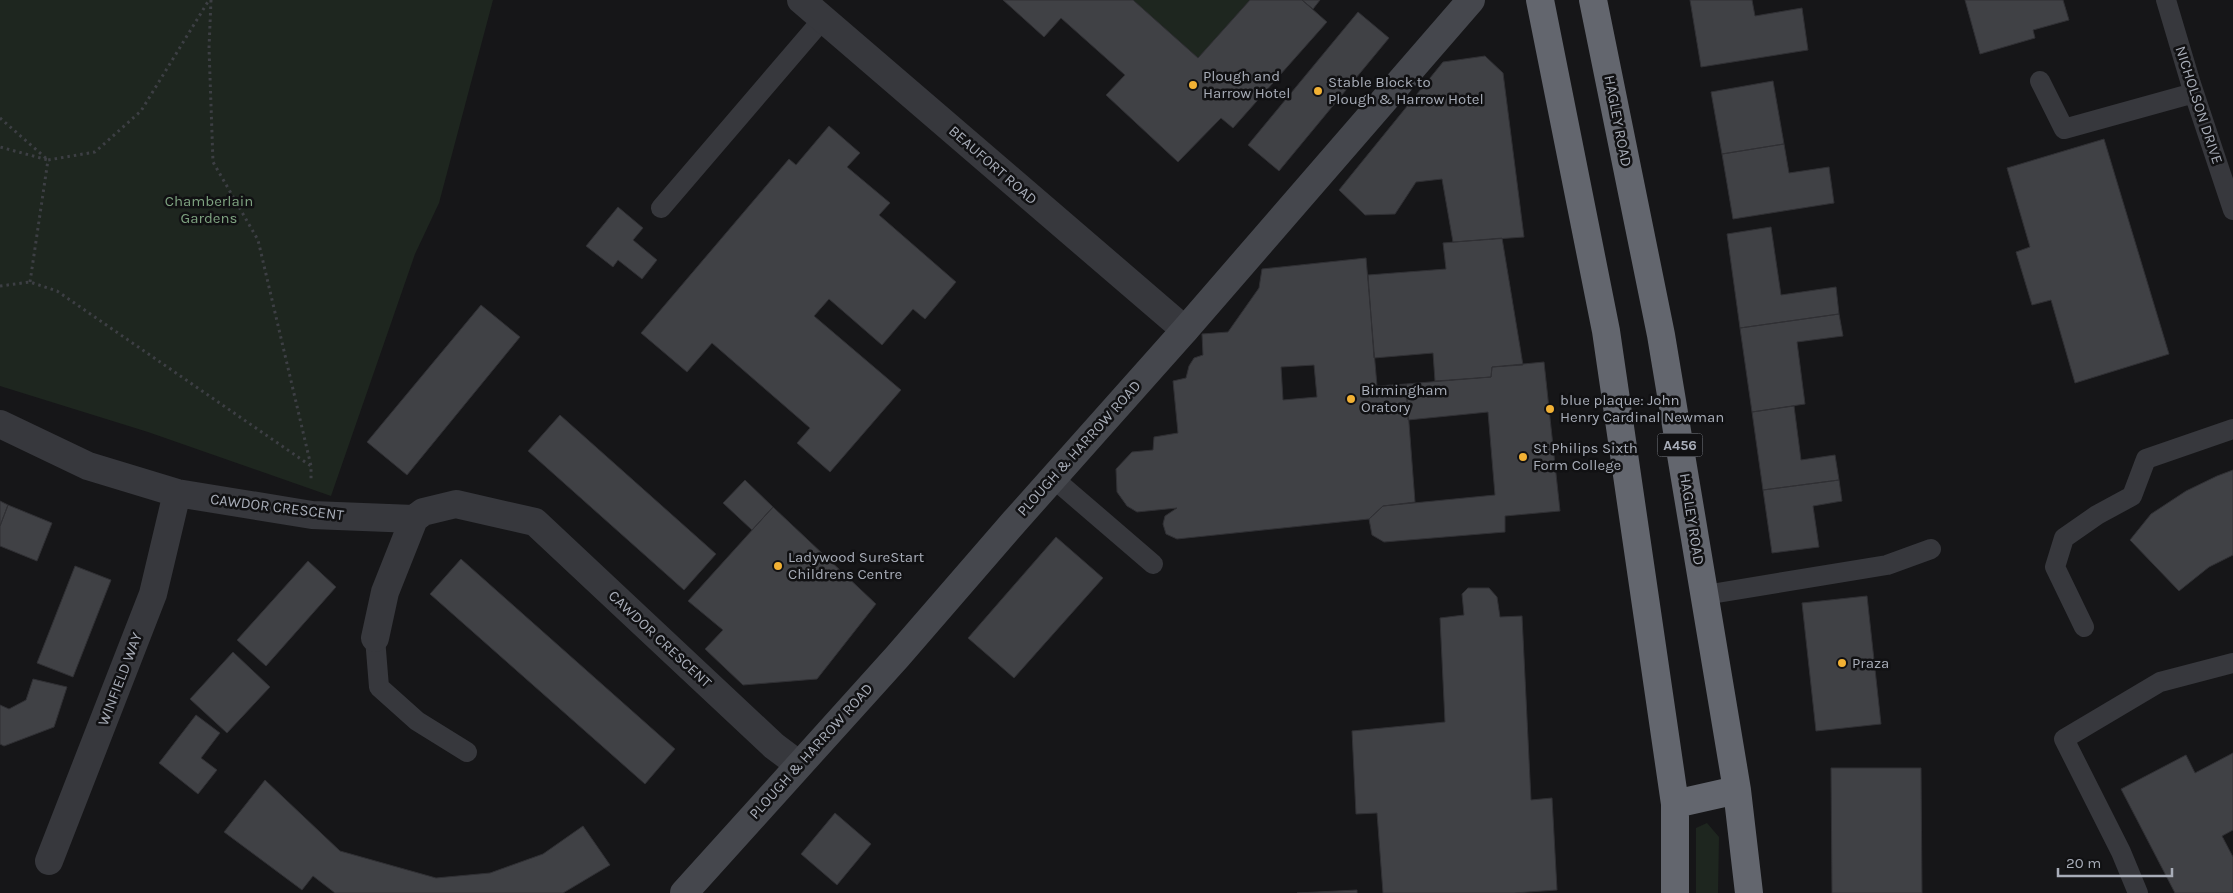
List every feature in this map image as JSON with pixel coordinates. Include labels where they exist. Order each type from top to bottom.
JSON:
[{"type":"highway","points":[[1540,0],[1606,331],[1675,804],[1675,893]]},
{"type":"highway","name":"HAGLEY ROAD","points":[[1593,0],[1661,335],[1737,790],[1749,893]]},
{"type":"highway","points":[[1675,804],[1737,790]]},
{"type":"main road","name":"PLOUGH & HARROW ROAD","points":[[684,893],[897,656],[1185,330],[1471,0]]},
{"type":"street","name":"BEAUFORT ROAD","points":[[801,0],[1185,330]]},
{"type":"street","name":"CAWDOR CRESCENT","points":[[0,424],[88,466],[177,493],[312,515],[414,519],[423,512],[456,504],[535,522],[774,746],[798,764]]},
{"type":"street","name":"WINFIELD WAY","points":[[49,861],[153,594],[177,493]]},
{"type":"street","points":[[375,638],[386,592],[414,519]]},
{"type":"lane","name":"NICHOLSON DRIVE","points":[[2166,0],[2194,93],[2233,210]]},
{"type":"lane","points":[[661,208],[823,18]]},
{"type":"lane","points":[[2040,81],[2064,129],[2194,93]]},
{"type":"lane","points":[[2084,628],[2055,567],[2064,538],[2096,515],[2132,496],[2146,459],[2233,428]]},
{"type":"lane","points":[[1053,478],[1153,564]]},
{"type":"lane","points":[[1704,595],[1887,564],[1931,549]]},
{"type":"lane","points":[[375,638],[379,687],[417,721],[467,752]]},
{"type":"lane","points":[[2138,893],[2121,852],[2064,739],[2160,682],[2233,664]]},
{"type":"path","points":[[0,147],[48,160],[95,152],[141,111],[210,0]]},
{"type":"path","points":[[210,0],[209,48],[213,162],[258,240],[311,466],[312,515]]},
{"type":"path","points":[[0,118],[48,160]]},
{"type":"path","points":[[30,282],[48,160]]},
{"type":"path","points":[[0,286],[30,282],[57,291],[311,466]]},
{"type":"green space","name":"Chamberlain Gardens","points":[[0,0],[493,0],[439,203],[415,254],[331,496],[148,432],[0,386]]},
{"type":"green space","points":[[1133,0],[1250,0],[1198,58]]},
{"type":"green space","points":[[1707,823],[1719,837],[1718,893],[1696,893],[1696,828]]},
{"type":"building","name":"Plough and Harrow Hotel","points":[[1003,0],[1133,0],[1198,58],[1250,0],[1302,0],[1327,22],[1233,128],[1221,118],[1178,162],[1106,95],[1125,75],[1061,18],[1044,37]]},
{"type":"building","points":[[1302,0],[1320,0],[1313,9]]},
{"type":"building","points":[[1690,0],[1752,0],[1755,16],[1802,8],[1808,50],[1701,67]]},
{"type":"building","points":[[1965,0],[2063,0],[2069,20],[2033,30],[2035,38],[1980,54]]},
{"type":"building","name":"Stable Block to Plough & Harrow Hotel","points":[[1358,12],[1389,38],[1279,171],[1248,145]]},
{"type":"building","points":[[1485,56],[1503,73],[1524,237],[1453,242],[1442,179],[1416,182],[1395,214],[1365,215],[1339,190],[1443,62]]},
{"type":"building","points":[[1773,81],[1784,144],[1722,154],[1711,92]]},
{"type":"building","points":[[829,126],[860,153],[847,167],[890,203],[879,215],[956,282],[925,319],[913,309],[882,345],[829,299],[814,316],[901,390],[830,472],[797,443],[810,428],[712,343],[687,372],[641,333],[789,159],[796,165]]},
{"type":"building","points":[[2104,139],[2169,354],[2075,383],[2051,300],[2032,305],[2016,252],[2030,247],[2007,168]]},
{"type":"building","points":[[1784,144],[1789,173],[1829,167],[1834,203],[1733,219],[1722,154]]},
{"type":"building","points":[[618,207],[643,228],[633,240],[657,260],[642,279],[618,260],[613,267],[586,246]]},
{"type":"building","points":[[1771,227],[1781,295],[1836,287],[1839,314],[1740,328],[1727,234]]},
{"type":"building","points":[[1502,238],[1523,365],[1492,367],[1491,377],[1435,381],[1433,353],[1374,358],[1368,275],[1446,269],[1443,243]]},
{"type":"building","name":"Birmingham Oratory","points":[[1366,258],[1377,386],[1406,384],[1415,502],[1383,506],[1369,519],[1177,539],[1166,534],[1163,524],[1165,516],[1177,508],[1137,512],[1127,506],[1117,492],[1116,469],[1132,452],[1153,450],[1154,437],[1178,433],[1173,381],[1186,378],[1189,366],[1194,358],[1203,355],[1202,334],[1228,332],[1259,288],[1262,269]],"holes":[[[1314,365],[1317,397],[1283,400],[1281,367]]]},
{"type":"building","points":[[481,305],[520,337],[407,475],[367,442]]},
{"type":"building","points":[[1839,314],[1843,336],[1797,342],[1805,404],[1752,412],[1740,328]]},
{"type":"building","name":"St Philips Sixth Form College","points":[[1544,362],[1560,511],[1505,516],[1505,532],[1384,542],[1372,535],[1369,519],[1383,506],[1495,495],[1488,412],[1408,420],[1406,384],[1491,377],[1492,367]]},
{"type":"building","points":[[1794,406],[1801,460],[1835,455],[1839,480],[1763,490],[1752,412]]},
{"type":"building","points":[[560,415],[716,554],[684,590],[528,451]]},
{"type":"building","points":[[2233,470],[2233,555],[2209,567],[2179,591],[2130,540],[2151,514],[2186,491]]},
{"type":"building","points":[[745,480],[773,507],[752,530],[723,503]]},
{"type":"building","points":[[1839,480],[1842,501],[1813,506],[1819,547],[1772,553],[1763,490]]},
{"type":"building","points":[[0,501],[8,505],[0,526]]},
{"type":"building","points":[[8,505],[52,523],[37,561],[0,546],[0,526]]},
{"type":"building","name":"Ladywood SureStart Childrens Centre","points":[[773,507],[876,604],[817,679],[743,685],[705,649],[723,630],[688,601]]},
{"type":"building","points":[[1056,537],[1103,578],[1014,678],[968,638]]},
{"type":"building","points":[[461,559],[675,749],[645,784],[430,594]]},
{"type":"building","points":[[308,561],[336,587],[266,666],[237,640]]},
{"type":"building","points":[[75,566],[111,580],[73,677],[37,663]]},
{"type":"building","points":[[1468,588],[1489,588],[1497,597],[1500,617],[1522,616],[1531,800],[1552,798],[1557,890],[1514,893],[1383,893],[1377,813],[1356,814],[1352,731],[1445,722],[1440,618],[1464,615],[1462,594]]},
{"type":"building","name":"Praza","points":[[1867,596],[1881,724],[1816,731],[1802,603]]},
{"type":"building","points":[[233,652],[270,687],[227,733],[190,699]]},
{"type":"building","points":[[33,679],[67,687],[54,727],[4,746],[0,744],[0,705],[9,709],[26,700]]},
{"type":"building","points":[[196,715],[220,733],[201,758],[217,770],[198,794],[159,763]]},
{"type":"building","points":[[2233,753],[2233,830],[2222,836],[2233,857],[2233,893],[2175,893],[2121,789],[2186,755],[2195,773]]},
{"type":"building","points":[[1831,768],[1921,768],[1922,893],[1832,893]]},
{"type":"building","points":[[265,780],[340,851],[436,878],[490,873],[543,854],[583,826],[610,865],[563,893],[335,893],[313,876],[302,890],[224,832]]},
{"type":"building","points":[[835,813],[871,844],[837,885],[801,854]]},
{"type":"building","points":[[1357,890],[1357,893],[1297,893]]},
{"type":"place","name":"Plough and Harrow Hotel","points":[[1193,85]]},
{"type":"place","name":"Stable Block to Plough & Harrow Hotel","points":[[1318,91]]},
{"type":"place","name":"Birmingham Oratory","points":[[1351,399]]},
{"type":"place","name":"blue plaque: John Henry Cardinal Newman","points":[[1550,409]]},
{"type":"place","name":"St Philips Sixth Form College","points":[[1523,457]]},
{"type":"place","name":"Ladywood SureStart Childrens Centre","points":[[778,566]]},
{"type":"place","name":"Praza","points":[[1842,663]]}]
